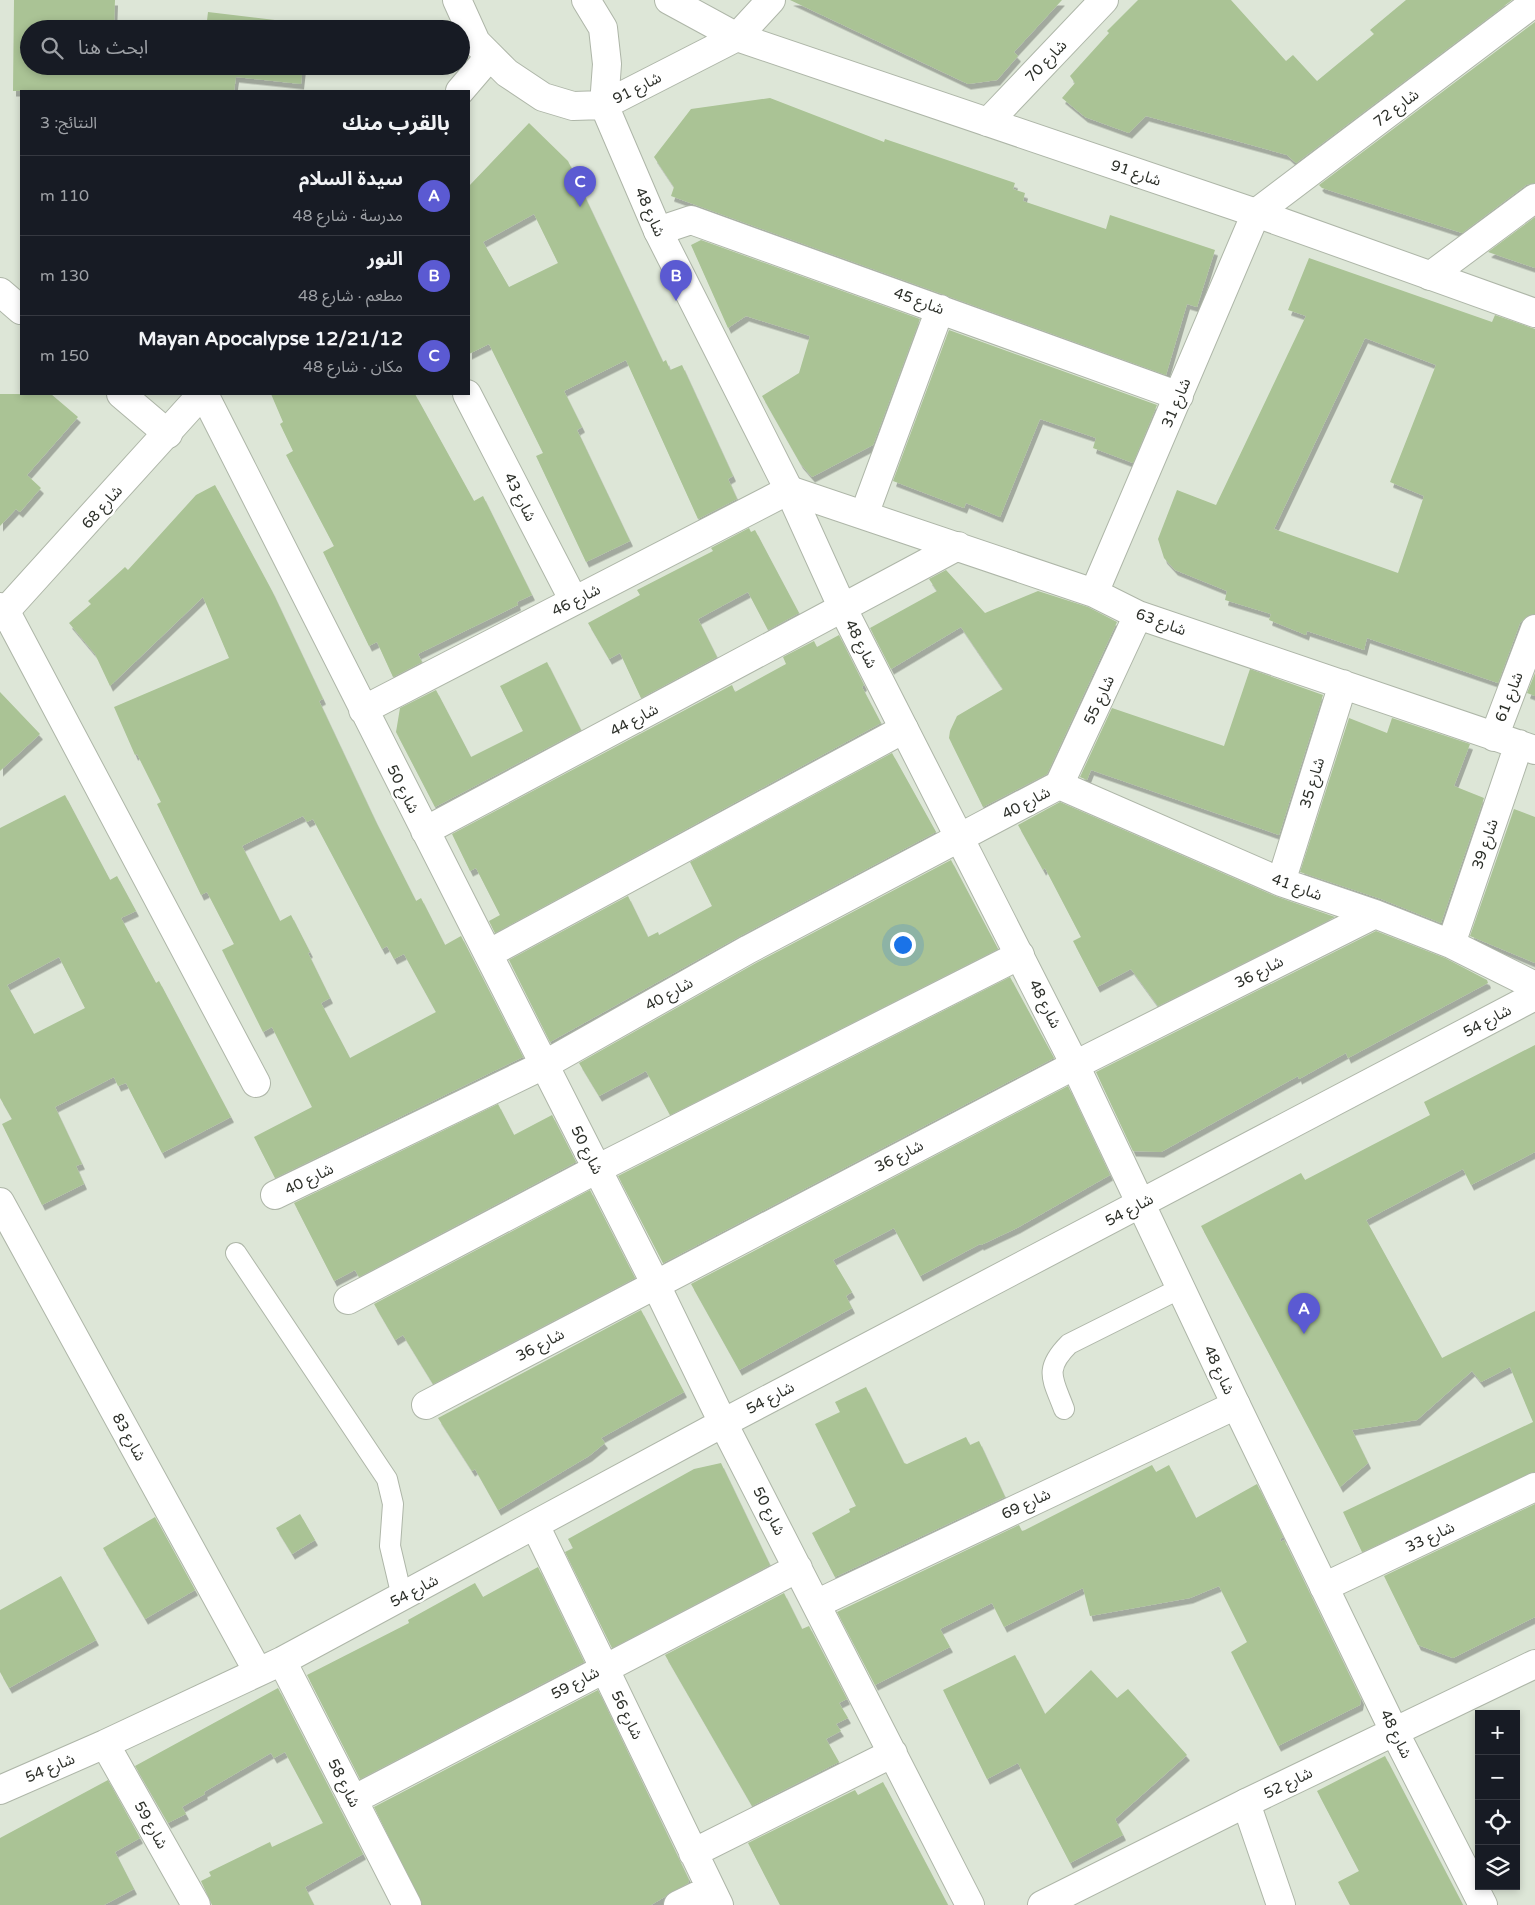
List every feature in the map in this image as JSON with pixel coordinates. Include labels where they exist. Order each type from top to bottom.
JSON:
[{"type":"street","name":"شارع 91","points":[[458,0],[467,20]]},
{"type":"street","points":[[586,0],[603,28],[607,64],[604,106]]},
{"type":"street","name":"شارع 91","points":[[669,0],[737,37],[1256,213],[1535,312]]},
{"type":"street","points":[[737,37],[771,0]]},
{"type":"street","name":"شارع 70","points":[[988,122],[1104,0]]},
{"type":"street","name":"شارع 72","points":[[1256,213],[1535,2]]},
{"type":"street","name":"شارع 91","points":[[470,28],[476,42],[507,73],[543,97],[573,106],[604,106],[737,37]]},
{"type":"street","points":[[461,90],[490,56]]},
{"type":"street","name":"شارع 48","points":[[604,106],[658,231],[789,490],[843,609],[1075,1065],[1324,1587],[1482,1905]]},
{"type":"street","points":[[1430,276],[1535,198]]},
{"type":"street","name":"شارع 31","points":[[1094,593],[1256,213]]},
{"type":"street","name":"شارع 45","points":[[658,231],[691,220],[1179,396]]},
{"type":"street","points":[[0,292],[20,309]]},
{"type":"street","points":[[864,515],[940,309]]},
{"type":"street","points":[[121,395],[168,434]]},
{"type":"street","name":"شارع 68","points":[[2,612],[202,395]]},
{"type":"street","name":"شارع 50","points":[[204,395],[656,1285],[723,1423],[970,1905]]},
{"type":"street","name":"شارع 43","points":[[467,395],[574,601]]},
{"type":"street","name":"شارع 63","points":[[789,490],[1094,593],[1138,614],[1516,744]]},
{"type":"street","name":"شارع 46","points":[[363,710],[789,490]]},
{"type":"street","points":[[843,609],[958,546]]},
{"type":"street","name":"شارع 44","points":[[425,831],[843,609]]},
{"type":"street","points":[[2,612],[256,1083]]},
{"type":"street","name":"شارع 55","points":[[1059,785],[1138,614]]},
{"type":"street","name":"شارع 61","points":[[1516,744],[1535,630]]},
{"type":"street","name":"شارع 35","points":[[1282,882],[1343,684]]},
{"type":"street","points":[[488,954],[904,729]]},
{"type":"street","name":"شارع 39","points":[[1451,944],[1516,744]]},
{"type":"street","name":"شارع 40","points":[[275,1195],[544,1064],[749,949],[1059,785]]},
{"type":"street","name":"شارع 41","points":[[1059,785],[1282,882],[1375,914],[1451,944],[1535,986]]},
{"type":"street","name":"شارع 36","points":[[426,1405],[1075,1065],[1375,914]]},
{"type":"street","points":[[348,1300],[597,1169],[1020,955]]},
{"type":"street","name":"شارع 54","points":[[0,1790],[105,1744],[270,1666],[402,1597],[723,1423],[1535,996]]},
{"type":"street","name":"شارع 83","points":[[0,1202],[270,1666]]},
{"type":"street","name":"شارع 69","points":[[816,1604],[1236,1405]]},
{"type":"street","name":"شارع 33","points":[[1324,1587],[1535,1487]]},
{"type":"street","name":"شارع 56","points":[[535,1525],[715,1897]]},
{"type":"street","name":"شارع 59","points":[[353,1800],[798,1568]]},
{"type":"street","name":"شارع 52","points":[[1042,1905],[1246,1803],[1535,1664]]},
{"type":"street","name":"شارع 58","points":[[270,1666],[353,1800],[407,1905]]},
{"type":"street","name":"شارع 59","points":[[105,1744],[196,1905]]},
{"type":"street","points":[[693,1853],[893,1753]]},
{"type":"street","points":[[1246,1803],[1281,1905]]},
{"type":"street","points":[[678,1905],[715,1897]]},
{"type":"lane","points":[[236,1253],[387,1478],[393,1504],[390,1546],[402,1597]]},
{"type":"lane","points":[[1064,1409],[1052,1374],[1056,1357],[1069,1344],[1181,1288]]},
{"type":"building","points":[[14,0],[115,0],[114,20],[20,20],[20,75],[302,75],[301,84],[236,77],[234,90],[13,91]]},
{"type":"building","points":[[790,0],[1062,0],[1014,52],[1018,56],[997,80],[968,84]]},
{"type":"building","points":[[1138,0],[1231,0],[1286,61],[1293,55],[1317,81],[1374,34],[1370,30],[1406,0],[1512,0],[1296,163],[1287,155],[1146,116],[1129,133],[1085,117],[1062,98],[1075,83],[1070,76],[1109,33],[1107,31]]},
{"type":"building","points":[[208,12],[275,20],[207,20]]},
{"type":"building","points":[[1535,22],[1535,183],[1526,185],[1462,233],[1322,188],[1319,185]]},
{"type":"building","points":[[770,98],[884,142],[885,139],[1015,183],[1013,189],[1025,193],[1023,201],[1106,229],[1110,215],[1215,250],[1197,307],[1187,304],[1166,375],[671,196],[674,187],[654,157],[691,109]]},
{"type":"building","points":[[529,123],[568,161],[663,362],[666,360],[670,370],[682,365],[733,476],[728,479],[737,499],[698,519],[626,360],[564,391],[582,427],[577,430],[630,541],[586,562],[536,456],[543,453],[489,344],[470,354],[470,185]],"holes":[[[534,214],[558,263],[509,287],[483,242]]]},
{"type":"building","points":[[1535,217],[1535,268],[1488,252]]},
{"type":"building","points":[[701,240],[920,319],[873,445],[812,477],[800,463],[762,396],[799,373],[810,336],[746,316],[728,328],[691,245]]},
{"type":"building","points":[[1309,258],[1492,322],[1495,315],[1535,329],[1535,614],[1526,617],[1520,623],[1498,683],[1367,638],[1364,650],[1307,631],[1306,635],[1269,620],[1271,614],[1225,600],[1227,591],[1175,570],[1164,558],[1158,539],[1177,490],[1216,505],[1306,316],[1288,310]],"holes":[[[1365,338],[1436,365],[1390,482],[1424,496],[1398,573],[1274,529]]]},
{"type":"building","points":[[949,330],[1157,405],[1133,463],[1093,448],[1096,438],[1040,419],[1000,517],[966,503],[964,508],[893,481]]},
{"type":"building","points":[[0,394],[52,395],[78,417],[27,475],[41,488],[20,512],[16,509],[0,526]]},
{"type":"building","points":[[271,395],[416,395],[474,501],[483,496],[532,595],[517,602],[518,605],[418,654],[422,662],[393,677],[377,642],[369,646],[323,552],[334,546],[286,455],[293,451],[280,424],[283,422]]},
{"type":"building","points":[[215,485],[272,591],[323,699],[319,701],[375,820],[416,901],[421,898],[445,945],[461,936],[523,1057],[275,1178],[254,1137],[312,1107],[272,1027],[263,1032],[222,950],[234,944],[207,892],[201,895],[157,804],[161,802],[137,754],[135,755],[114,707],[229,658],[203,597],[110,686],[95,654],[69,623],[91,604],[88,601],[125,567],[128,570],[196,495]],"holes":[[[303,816],[307,822],[313,819],[382,949],[387,946],[394,959],[404,954],[436,1012],[350,1058],[321,1003],[330,998],[308,953],[310,952],[291,915],[280,921],[242,846]]]},
{"type":"building","points":[[749,528],[751,532],[755,530],[799,613],[768,630],[748,592],[698,619],[717,657],[641,698],[620,653],[609,659],[588,623],[640,595],[637,590],[713,551],[711,548]]},
{"type":"building","points":[[946,570],[985,613],[1038,591],[1088,607],[1117,622],[1047,774],[983,807],[949,738],[950,731],[957,716],[1003,689],[961,627],[891,669],[870,628],[937,591],[929,579]]},
{"type":"building","points":[[839,635],[864,685],[862,687],[881,723],[495,933],[489,921],[500,915],[476,868],[470,871],[452,834],[732,685],[735,692],[786,664],[783,657],[814,641],[817,647]]},
{"type":"building","points":[[547,662],[581,730],[435,807],[396,732],[400,708],[436,690],[471,757],[523,731],[500,686]]},
{"type":"building","points":[[1250,669],[1323,695],[1279,835],[1091,770],[1087,780],[1080,777],[1112,708],[1224,746]]},
{"type":"building","points":[[1535,673],[1535,696],[1527,693]]},
{"type":"building","points":[[0,692],[40,734],[0,771]]},
{"type":"building","points":[[1349,718],[1387,733],[1392,718],[1470,744],[1454,786],[1484,798],[1441,923],[1381,899],[1300,872]]},
{"type":"building","points":[[892,753],[936,832],[742,935],[550,1042],[509,960],[628,896],[648,937],[658,932],[659,935],[712,906],[690,862]]},
{"type":"building","points":[[65,795],[110,880],[117,876],[136,911],[121,918],[156,983],[159,981],[231,1117],[162,1153],[126,1083],[118,1086],[114,1077],[55,1107],[82,1164],[76,1166],[84,1184],[42,1205],[2,1124],[12,1119],[0,1098],[0,828]],"holes":[[[59,957],[85,1008],[34,1034],[7,985]]]},
{"type":"building","points":[[1060,802],[1275,896],[1335,917],[1158,1006],[1131,969],[1097,987],[1073,941],[1081,937],[1045,868],[1043,870],[1018,825]]},
{"type":"building","points":[[1514,809],[1535,817],[1535,963],[1470,936]]},
{"type":"building","points":[[951,860],[998,949],[670,1115],[646,1071],[599,1096],[579,1063],[756,963]]},
{"type":"building","points":[[1376,931],[1445,958],[1487,980],[1488,983],[1348,1058],[1346,1053],[1299,1079],[1298,1076],[1161,1152],[1133,1151],[1096,1072]]},
{"type":"building","points":[[1010,977],[1054,1058],[663,1263],[618,1176]]},
{"type":"building","points":[[1535,1045],[1535,1152],[1471,1185],[1463,1169],[1366,1220],[1442,1358],[1535,1311],[1535,1472],[1362,1552],[1343,1512],[1533,1422],[1510,1367],[1481,1382],[1472,1371],[1417,1420],[1352,1430],[1368,1463],[1340,1487],[1201,1226],[1301,1173],[1305,1180],[1430,1115],[1424,1102]]},
{"type":"building","points":[[1068,1086],[1110,1175],[1017,1228],[980,1244],[920,1276],[894,1228],[833,1260],[852,1292],[846,1296],[852,1308],[739,1370],[691,1284]]},
{"type":"building","points":[[498,1104],[514,1135],[552,1115],[576,1162],[359,1277],[355,1270],[334,1281],[294,1203]]},
{"type":"building","points":[[590,1190],[635,1278],[433,1384],[403,1335],[395,1340],[374,1304]]},
{"type":"building","points":[[641,1310],[684,1392],[601,1438],[605,1443],[589,1456],[498,1510],[475,1469],[472,1471],[438,1418]]},
{"type":"building","points":[[866,1387],[904,1463],[907,1464],[966,1437],[970,1445],[979,1441],[1005,1497],[835,1577],[812,1533],[850,1512],[849,1509],[856,1506],[815,1424],[840,1412],[835,1402]]},
{"type":"building","points":[[721,1463],[770,1565],[612,1648],[565,1552],[573,1548],[568,1539],[694,1469]]},
{"type":"building","points":[[1152,1465],[1156,1472],[1169,1465],[1196,1518],[1257,1484],[1283,1537],[1280,1539],[1281,1542],[1284,1540],[1361,1699],[1360,1705],[1278,1746],[1231,1652],[1247,1642],[1219,1586],[1190,1598],[1090,1616],[1083,1588],[1004,1627],[992,1603],[940,1629],[950,1647],[875,1685],[837,1612],[1019,1525],[1022,1531],[1025,1530]]},
{"type":"building","points":[[1535,1504],[1535,1617],[1453,1658],[1418,1645],[1384,1576]]},
{"type":"building","points":[[300,1514],[315,1540],[292,1554],[276,1528]]},
{"type":"building","points":[[155,1517],[195,1590],[145,1619],[103,1548]]},
{"type":"building","points":[[538,1567],[584,1662],[360,1779],[307,1675],[409,1623],[408,1620],[475,1583],[483,1597]]},
{"type":"building","points":[[61,1576],[96,1640],[9,1688],[0,1672],[0,1610]]},
{"type":"building","points":[[784,1593],[802,1629],[809,1626],[847,1699],[839,1703],[848,1718],[836,1724],[841,1731],[826,1739],[839,1762],[752,1806],[665,1655]]},
{"type":"building","points":[[1015,1655],[1045,1714],[1091,1670],[1117,1698],[1128,1689],[1187,1755],[1115,1819],[1123,1835],[1070,1863],[1018,1763],[987,1779],[943,1690]]},
{"type":"building","points":[[278,1688],[363,1854],[305,1887],[314,1905],[212,1905],[201,1881],[211,1876],[209,1872],[270,1842],[272,1847],[323,1823],[285,1752],[274,1758],[271,1753],[204,1792],[205,1794],[182,1807],[186,1814],[168,1823],[135,1766]]},
{"type":"building","points":[[598,1690],[689,1880],[688,1883],[651,1905],[422,1905],[374,1807]]},
{"type":"building","points":[[1385,1756],[1463,1905],[1350,1905],[1338,1882],[1359,1871],[1317,1791]]},
{"type":"building","points":[[108,1780],[140,1838],[115,1852],[134,1889],[104,1905],[0,1905],[0,1838]]},
{"type":"building","points":[[883,1782],[948,1905],[780,1905],[748,1843],[855,1790],[858,1795]]},
{"type":"place","name":"12/21/12 Mayan Apocalypse","points":[[580,207]]},
{"type":"place","name":"النور","points":[[676,301]]},
{"type":"place","name":"سيدة السلام","points":[[1304,1334]]}]
